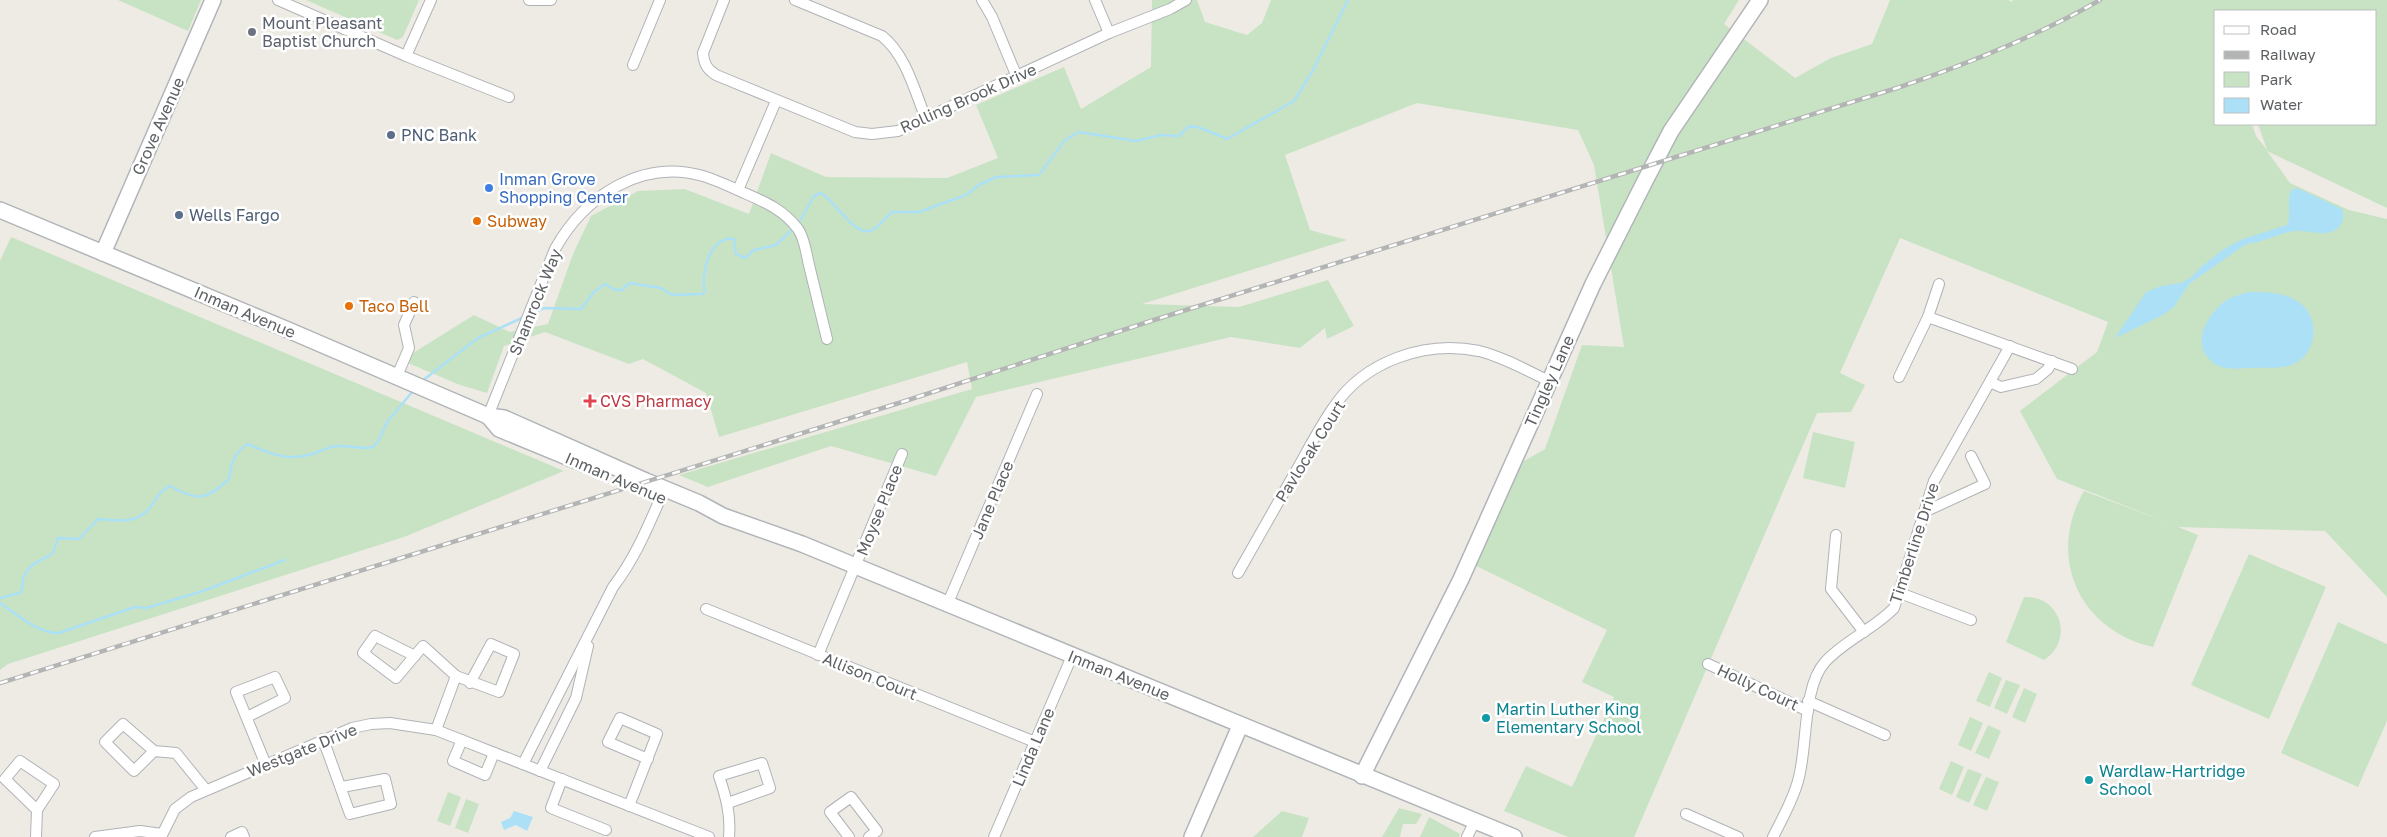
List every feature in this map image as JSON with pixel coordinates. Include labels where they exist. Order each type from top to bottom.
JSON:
[{"type":"main road","name":"Grove Avenue","points":[[103,253],[213,0]]},
{"type":"main road","name":"Tingley Lane","points":[[1362,776],[1461,579],[1593,284],[1671,131],[1760,0]]},
{"type":"main road","name":"Inman Avenue","points":[[0,210],[488,416],[504,418],[699,503],[723,516],[856,566],[1240,726],[1514,837]]},
{"type":"main road","name":"Inman Avenue","points":[[488,416],[499,429],[702,513],[723,516]]},
{"type":"main road","points":[[1192,837],[1240,726]]},
{"type":"street","points":[[278,0],[406,56],[509,97]]},
{"type":"street","points":[[406,56],[430,0]]},
{"type":"street","points":[[529,0],[551,0]]},
{"type":"street","points":[[633,65],[660,0]]},
{"type":"street","name":"Rolling Brook Drive","points":[[724,0],[703,53],[704,62],[708,70],[776,101],[855,132],[872,134],[898,131],[1109,33],[1170,9],[1186,0]]},
{"type":"street","points":[[796,0],[882,36],[890,43],[904,68],[926,119]]},
{"type":"street","points":[[982,0],[992,17],[1017,77]]},
{"type":"street","points":[[1095,0],[1109,33]]},
{"type":"street","points":[[738,190],[776,101]]},
{"type":"street","name":"Shamrock Way","points":[[488,416],[534,306],[555,249],[562,236],[590,203],[606,191],[646,175],[676,173],[702,176],[772,205],[792,221],[799,231],[826,339]]},
{"type":"street","points":[[1899,377],[1928,316],[1940,284]]},
{"type":"street","points":[[397,376],[409,348],[404,325],[414,302]]},
{"type":"street","points":[[1928,316],[2072,369]]},
{"type":"street","name":"Timberline Drive","points":[[1774,837],[1798,783],[1805,754],[1808,706],[1815,680],[1824,663],[1883,620],[1894,608],[1934,481],[2010,346]]},
{"type":"street","name":"Pavlocak Court","points":[[1238,573],[1333,407],[1369,372],[1398,356],[1418,350],[1438,347],[1459,348],[1481,352],[1501,359],[1549,381]]},
{"type":"street","points":[[1990,382],[2001,387],[2036,379],[2048,369],[2052,361]]},
{"type":"street","name":"Jane Place","points":[[947,605],[1037,394]]},
{"type":"street","name":"Moyse Place","points":[[818,655],[902,454]]},
{"type":"street","points":[[1924,512],[1985,484],[1971,456]]},
{"type":"street","points":[[523,764],[613,587],[627,569],[637,550],[662,497]]},
{"type":"street","points":[[1836,535],[1831,589],[1864,632]]},
{"type":"street","points":[[1900,593],[1971,620]]},
{"type":"street","name":"Allison Court","points":[[706,609],[1035,742]]},
{"type":"street","points":[[540,771],[576,698],[590,635]]},
{"type":"street","points":[[415,656],[375,636],[363,653],[396,678],[415,656],[423,646],[456,676],[470,683],[498,692],[514,654],[491,644],[470,683]]},
{"type":"street","name":"Linda Lane","points":[[994,837],[1072,656]]},
{"type":"street","name":"Holly Court","points":[[1708,664],[1808,706],[1885,735]]},
{"type":"street","points":[[436,730],[456,676]]},
{"type":"street","points":[[247,717],[285,698],[276,677],[236,692],[266,765]]},
{"type":"street","points":[[629,806],[648,759],[657,734],[620,718],[608,742],[648,759]]},
{"type":"street","points":[[154,751],[134,771],[104,742],[123,724],[154,751],[176,753],[206,790]]},
{"type":"street","name":"Westgate Drive","points":[[162,835],[175,809],[191,796],[324,739],[371,724],[406,725],[436,730],[703,836]]},
{"type":"street","points":[[324,739],[350,814],[391,804],[385,779],[342,787]]},
{"type":"street","points":[[462,740],[453,761],[485,774],[494,753]]},
{"type":"street","points":[[36,810],[6,779],[20,761],[54,784],[36,810],[36,837]]},
{"type":"street","points":[[728,803],[770,788],[762,763],[720,776],[731,820],[729,837]]},
{"type":"street","points":[[562,779],[551,808],[606,830]]},
{"type":"street","points":[[849,837],[830,812],[851,797],[878,831],[870,837]]},
{"type":"street","points":[[1686,814],[1738,837]]},
{"type":"street","points":[[1467,837],[1474,821]]},
{"type":"street","points":[[95,837],[140,831],[162,835]]},
{"type":"street","points":[[231,837],[242,832],[244,837]]},
{"type":"green space","points":[[118,0],[201,0],[188,31]]},
{"type":"green space","points":[[306,0],[419,0],[403,37],[397,40]]},
{"type":"green space","points":[[1152,0],[1197,0],[1205,22],[1247,35],[1262,23],[1271,0],[1739,0],[1724,24],[1795,78],[1831,58],[1872,44],[1890,0],[2008,0],[2012,2],[2013,0],[2387,0],[2387,208],[2267,151],[2290,183],[2349,210],[2387,219],[2387,597],[2325,531],[2178,527],[2198,535],[2153,647],[2127,638],[2106,625],[2089,608],[2076,587],[2070,565],[2068,541],[2073,516],[2084,491],[2164,521],[2057,479],[2020,411],[2097,352],[2108,322],[1900,238],[1840,373],[1865,385],[1851,412],[1817,413],[1634,837],[1568,837],[1504,811],[1526,766],[1572,787],[1614,697],[1582,682],[1607,630],[1468,562],[1524,461],[1545,449],[1582,345],[1624,347],[1594,165],[1578,130],[1417,103],[1285,155],[1310,230],[1347,240],[1142,304],[1239,307],[1328,280],[1354,326],[1327,339],[1325,328],[1300,348],[1231,337],[976,397],[936,476],[831,446],[708,487],[679,475],[972,389],[967,362],[719,437],[706,393],[643,359],[629,364],[545,332],[504,346],[487,393],[460,385],[408,363],[413,353],[474,315],[510,332],[548,324],[573,254],[591,216],[638,191],[685,189],[749,214],[771,153],[826,177],[947,178],[998,158],[976,105],[1064,67],[1081,109],[1151,67]]},
{"type":"green space","points":[[11,237],[564,471],[404,537],[8,664],[0,670],[0,261]]},
{"type":"green space","points":[[1813,432],[1855,442],[1845,488],[1803,478]]},
{"type":"green space","points":[[2249,554],[2326,587],[2269,719],[2191,685]]},
{"type":"green space","points":[[2024,597],[2036,598],[2047,603],[2059,620],[2061,631],[2059,641],[2054,651],[2044,660],[2006,642]]},
{"type":"green space","points":[[2338,622],[2387,644],[2387,721],[2358,787],[2281,753]]},
{"type":"green space","points":[[1989,672],[2002,678],[1990,707],[1976,701]]},
{"type":"green space","points":[[2006,680],[2020,685],[2007,714],[1994,708]]},
{"type":"green space","points":[[2024,688],[2037,694],[2025,723],[2012,717]]},
{"type":"green space","points":[[1970,717],[1983,723],[1971,751],[1958,745]]},
{"type":"green space","points":[[1988,725],[2001,731],[1989,759],[1975,753]]},
{"type":"green space","points":[[1951,761],[1964,767],[1952,795],[1939,789]]},
{"type":"green space","points":[[1968,769],[1982,774],[1969,803],[1956,797]]},
{"type":"green space","points":[[1986,777],[1999,782],[1987,811],[1973,805]]},
{"type":"green space","points":[[448,792],[461,797],[450,826],[437,821]]},
{"type":"green space","points":[[466,799],[479,804],[468,833],[455,828]]},
{"type":"green space","points":[[1399,808],[1422,814],[1416,824],[1403,824],[1400,837],[1382,837]]},
{"type":"green space","points":[[1282,811],[1309,818],[1302,837],[1253,837]]},
{"type":"green space","points":[[1429,817],[1460,834],[1459,837],[1420,837]]},
{"type":"water","points":[[2297,188],[2342,209],[2343,220],[2337,229],[2326,233],[2294,231],[2246,244],[2189,284],[2174,307],[2163,315],[2115,338],[2146,292],[2161,286],[2181,283],[2192,277],[2201,267],[2224,249],[2243,239],[2287,225],[2291,190]]},
{"type":"water","points":[[2249,292],[2282,295],[2294,299],[2306,309],[2313,325],[2314,333],[2309,350],[2304,357],[2292,365],[2281,367],[2238,369],[2219,366],[2207,357],[2202,339],[2204,330],[2213,313],[2228,299]]},
{"type":"water","points":[[514,811],[533,817],[527,831],[516,825],[504,830],[501,822],[510,818]]},
{"type":"waterway","points":[[798,224],[814,196],[821,193],[853,225],[860,230],[867,231],[874,229],[892,212],[919,212],[966,195],[979,185],[996,177],[1039,175],[1065,140],[1079,132],[1136,141],[1161,135],[1179,136],[1189,126],[1201,128],[1227,139],[1294,101],[1312,72],[1348,0]]},
{"type":"waterway","points":[[534,313],[544,308],[581,309],[594,292],[605,284],[615,290],[622,290],[629,283],[661,288],[672,295],[702,294],[705,292],[704,276],[706,266],[713,249],[719,243],[726,239],[734,239],[736,254],[745,258],[754,250],[776,245],[794,228]]},
{"type":"waterway","points":[[422,381],[478,338],[524,317]]},
{"type":"waterway","points":[[0,598],[20,593],[27,570],[33,564],[53,553],[58,538],[79,539],[98,519],[134,519],[146,511],[161,492],[170,486],[188,495],[208,495],[229,479],[236,455],[248,444],[285,457],[300,457],[334,446],[373,447],[379,440],[387,422],[413,391]]},
{"type":"waterway","points":[[0,603],[36,627],[59,633],[135,607],[146,608],[200,592],[285,560]]},
{"type":"railway","points":[[0,683],[902,402],[1154,320],[1897,88],[2001,49],[2051,26],[2100,0]]},
{"type":"place","name":"Mount Pleasant Baptist Church","points":[[252,32]]},
{"type":"place","name":"PNC Bank","points":[[391,135]]},
{"type":"place","name":"Inman Grove Shopping Center","points":[[489,188]]},
{"type":"place","name":"Wells Fargo","points":[[179,215]]},
{"type":"place","name":"Subway","points":[[477,221]]},
{"type":"place","name":"Taco Bell","points":[[349,306]]},
{"type":"place","name":"CVS Pharmacy","points":[[590,401]]},
{"type":"place","name":"Martin Luther King Elementary School","points":[[1486,718]]},
{"type":"place","name":"Wardlaw-Hartridge School","points":[[2089,780]]}]
